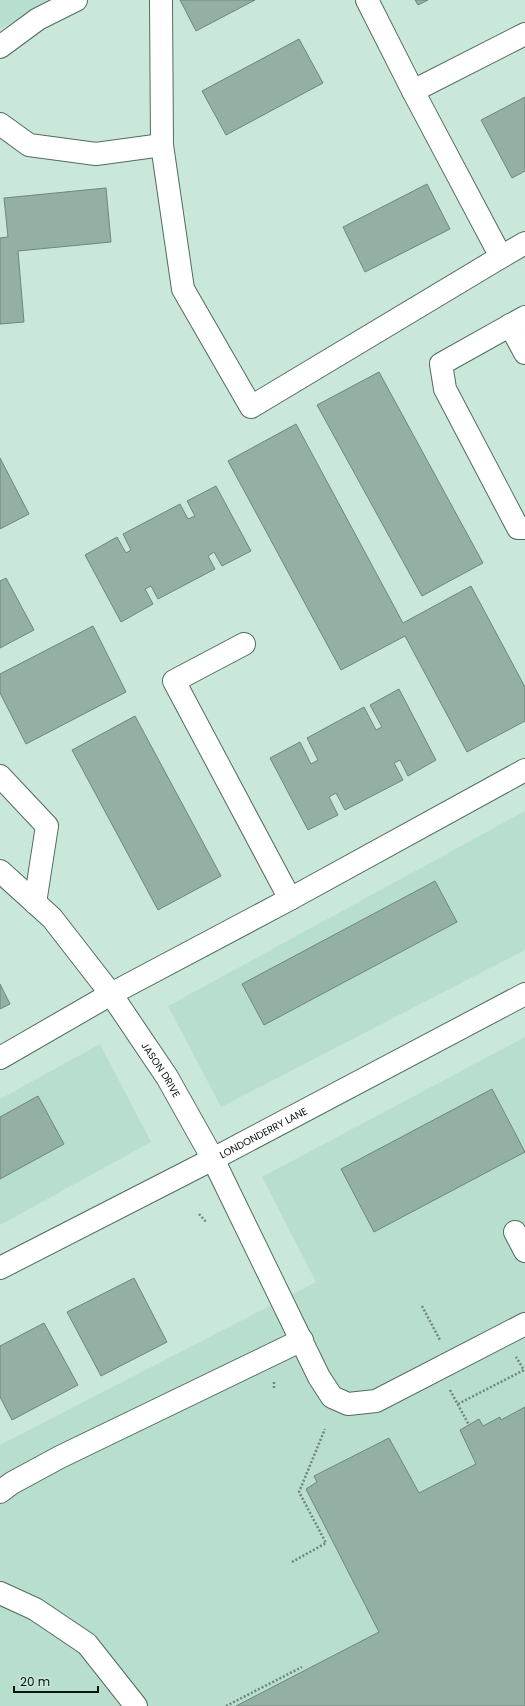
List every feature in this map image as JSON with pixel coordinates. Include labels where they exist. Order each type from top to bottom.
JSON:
[{"type":"street","points":[[0,47],[38,19],[76,0]]},
{"type":"street","points":[[161,0],[162,145],[183,289],[251,407],[525,243]]},
{"type":"street","points":[[367,0],[502,257]]},
{"type":"street","points":[[414,92],[525,34]]},
{"type":"street","points":[[0,124],[29,145],[96,154],[162,145]]},
{"type":"street","points":[[525,353],[518,321],[441,364],[445,389],[518,528],[525,528]]},
{"type":"street","points":[[244,644],[174,681],[290,899]]},
{"type":"street","points":[[0,1058],[111,994],[290,899],[525,770]]},
{"type":"street","points":[[0,776],[47,826],[35,903]]},
{"type":"street","name":"JASON DRIVE","points":[[0,871],[52,918],[111,994],[167,1077],[213,1159],[319,1377],[332,1397],[348,1404],[376,1401],[525,1324]]},
{"type":"street","name":"LONDONDERRY LANE","points":[[0,1268],[213,1159],[525,994]]},
{"type":"street","points":[[0,1492],[12,1483],[60,1458],[302,1340]]},
{"type":"street","points":[[0,1593],[35,1609],[87,1644],[136,1706]]},
{"type":"path","points":[[199,1214],[207,1223]]},
{"type":"path","points":[[422,1306],[442,1344]]},
{"type":"path","points":[[458,1404],[524,1370],[514,1354]]},
{"type":"path","points":[[274,1381],[274,1390]]},
{"type":"path","points":[[452,1393],[469,1425]]},
{"type":"path","points":[[292,1562],[326,1543],[299,1492],[325,1429]]},
{"type":"path","points":[[226,1706],[302,1667]]},
{"type":"shaded area","points":[[0,0],[54,0],[0,29]]},
{"type":"shaded area","points":[[525,811],[525,950],[221,1107],[168,1006]]},
{"type":"shaded area","points":[[525,1037],[525,1706],[0,1706],[0,1445],[316,1282],[262,1177]]},
{"type":"shaded area","points":[[100,1044],[151,1142],[0,1225],[0,1099]]},
{"type":"building","points":[[180,0],[255,0],[196,31]]},
{"type":"building","points":[[415,0],[428,0],[418,5]]},
{"type":"building","points":[[299,39],[323,83],[226,135],[202,91]]},
{"type":"building","points":[[525,97],[525,171],[512,178],[481,120]]},
{"type":"building","points":[[427,184],[450,229],[365,272],[343,227]]},
{"type":"building","points":[[106,188],[111,242],[18,251],[24,322],[0,324],[0,238],[8,237],[4,198]]},
{"type":"building","points":[[379,372],[483,563],[422,596],[317,405]]},
{"type":"building","points":[[296,424],[403,623],[471,586],[525,687],[525,721],[467,752],[405,636],[341,670],[228,461]]},
{"type":"building","points":[[0,458],[29,514],[0,529]]},
{"type":"building","points":[[216,486],[251,551],[222,566],[214,552],[208,556],[215,569],[158,599],[151,586],[145,589],[153,604],[121,622],[85,555],[117,537],[126,553],[131,550],[123,534],[180,504],[188,519],[195,516],[187,501]]},
{"type":"building","points":[[6,578],[34,630],[0,648],[0,581]]},
{"type":"building","points":[[93,626],[126,692],[26,744],[0,693],[0,674]]},
{"type":"building","points":[[399,689],[436,760],[408,776],[400,760],[394,763],[403,780],[345,810],[336,793],[329,797],[338,815],[308,830],[270,758],[300,742],[311,764],[318,760],[307,738],[364,707],[376,730],[382,727],[370,705]]},
{"type":"building","points":[[135,716],[221,876],[158,910],[72,750]]},
{"type":"building","points":[[435,881],[457,922],[264,1025],[242,984]]},
{"type":"building","points":[[0,984],[10,1004],[0,1009]]},
{"type":"building","points":[[492,1089],[525,1152],[374,1232],[341,1169]]},
{"type":"building","points":[[38,1096],[64,1144],[0,1179],[0,1117]]},
{"type":"building","points":[[134,1278],[167,1342],[101,1376],[67,1312]]},
{"type":"building","points":[[44,1323],[78,1385],[12,1420],[0,1397],[0,1346]]},
{"type":"building","points":[[525,1407],[525,1706],[236,1706],[379,1632],[306,1489],[317,1482],[314,1476],[389,1438],[419,1493],[476,1464],[460,1430],[479,1419],[483,1426],[500,1417],[501,1420]]}]
